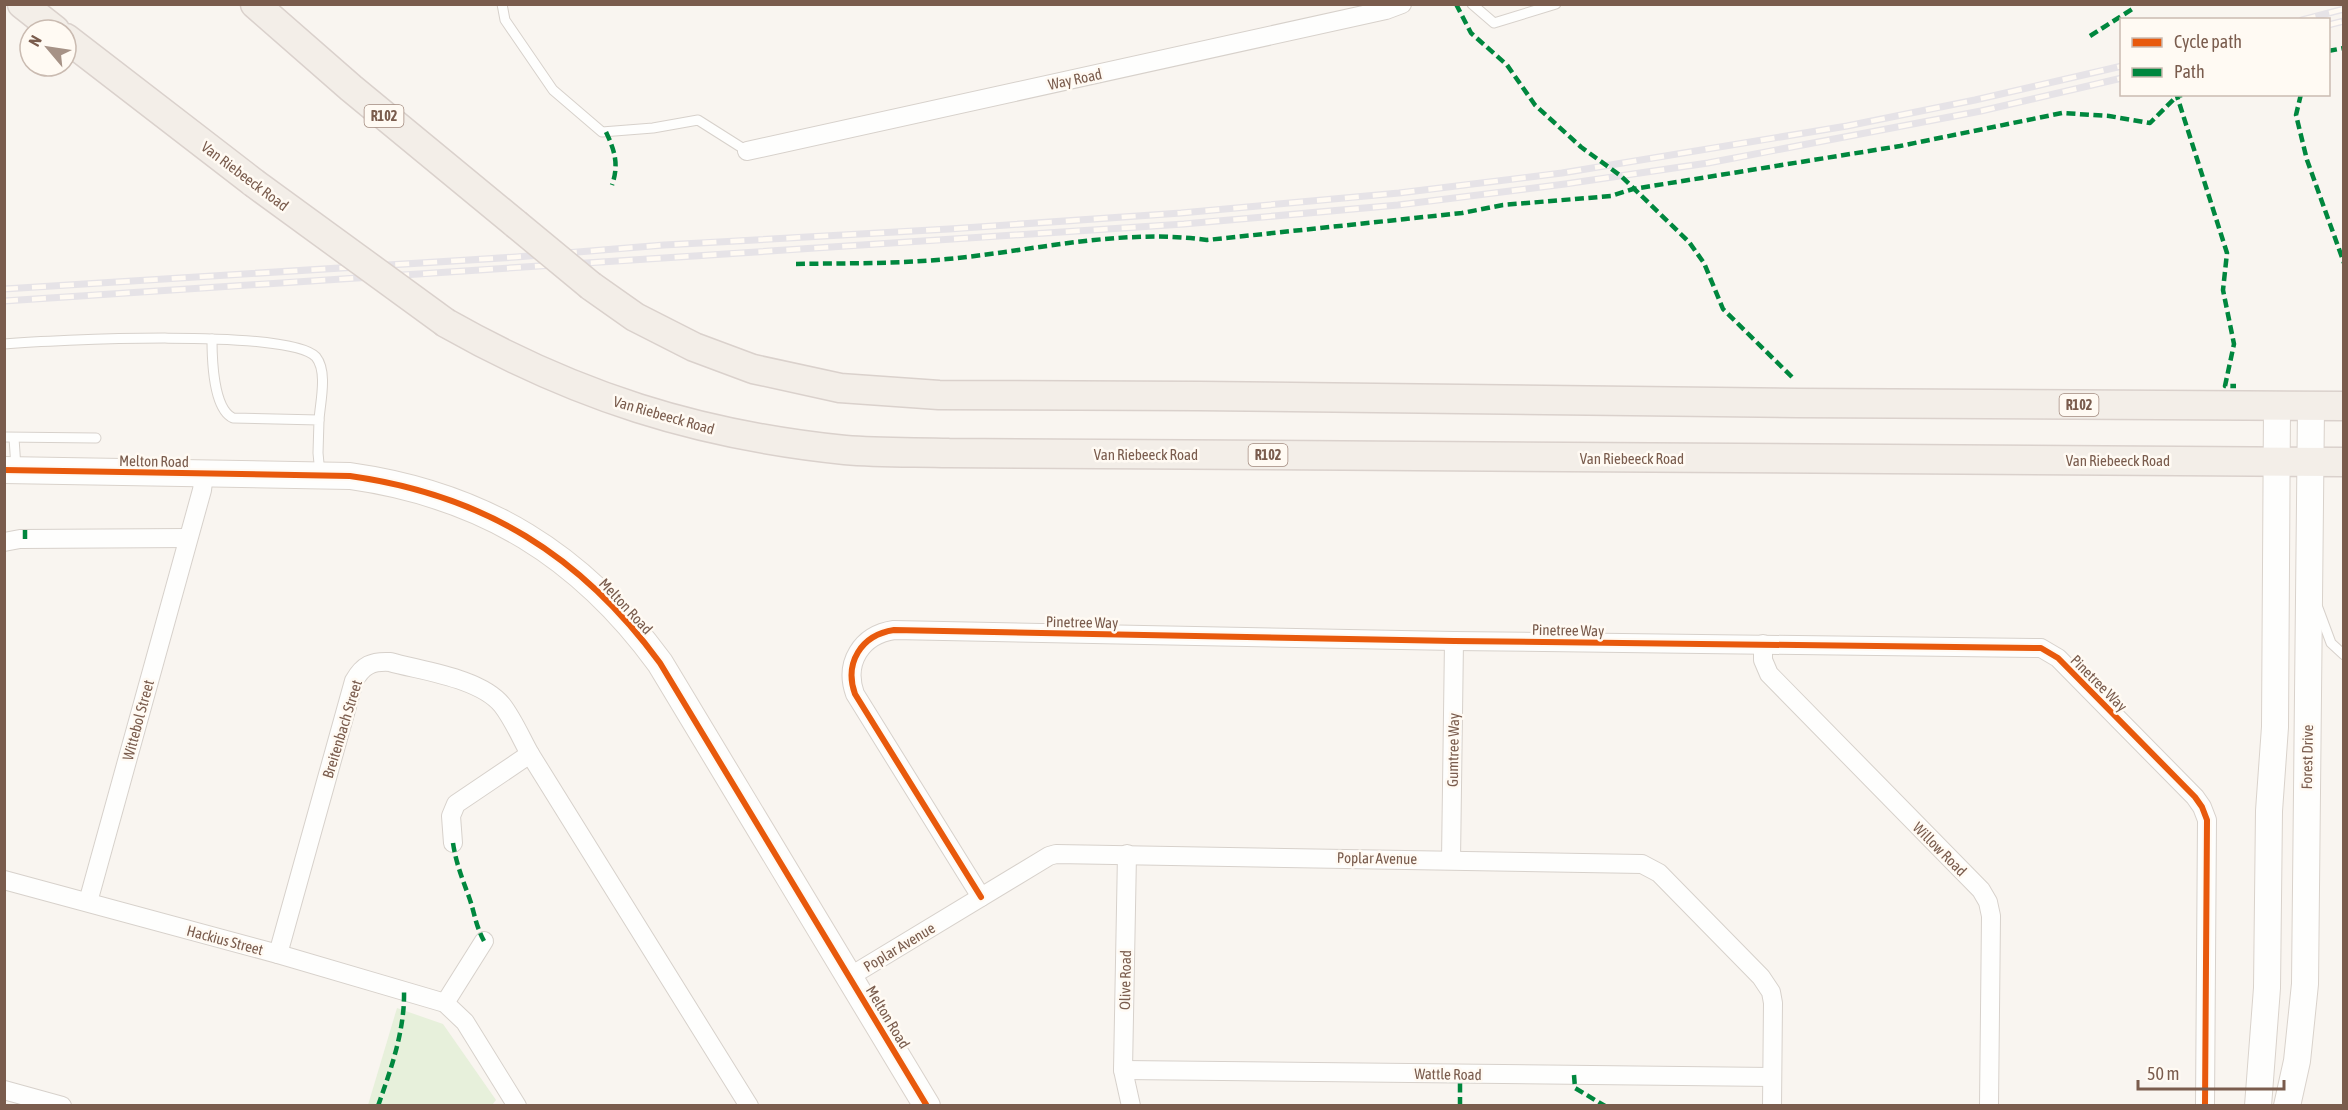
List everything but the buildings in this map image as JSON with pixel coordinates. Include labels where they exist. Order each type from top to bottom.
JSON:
[{"type":"main road","points":[[22,4],[40,18]]},
{"type":"main road","name":"R102","points":[[255,4],[351,88],[591,286],[635,317],[694,347],[753,369],[840,388],[928,394],[2343,406]]},
{"type":"main road","name":"Van Riebeeck Road","points":[[78,47],[254,183],[446,323],[526,366],[632,407],[662,417],[735,434],[845,450],[939,453],[2343,462]]},
{"type":"street","name":"Way Road","points":[[747,151],[1374,13],[1402,4]]},
{"type":"street","points":[[2258,1106],[2267,988],[2269,811],[2275,727],[2277,406]]},
{"type":"street","name":"Forest Drive","points":[[2287,1106],[2297,1061],[2305,984],[2311,407]]},
{"type":"street","name":"Melton Road","points":[[10,470],[320,474],[370,479],[411,487],[483,513],[553,554],[605,598],[644,640],[672,681],[927,1106]]},
{"type":"street","name":"Wittebol Street","points":[[88,902],[202,490],[204,474]]},
{"type":"street","points":[[4,542],[25,539],[188,538]]},
{"type":"street","name":"Pinetree Way","points":[[981,897],[855,694],[851,678],[853,661],[860,647],[872,637],[894,630],[1454,641],[2034,647],[2047,650],[2058,658],[2195,797],[2207,820],[2205,1106]]},
{"type":"street","name":"Gumtree Way","points":[[1451,860],[1454,641]]},
{"type":"street","name":"Willow Road","points":[[1763,644],[1762,660],[1769,675],[1985,895],[1991,916],[1989,1106]]},
{"type":"street","name":"Breitenbach Street","points":[[278,954],[354,681],[361,669],[380,661],[390,662],[462,681],[484,690],[502,705],[530,754],[749,1106]]},
{"type":"street","points":[[453,843],[451,816],[456,804],[530,754]]},
{"type":"street","name":"Poplar Avenue","points":[[849,977],[1048,856],[1056,854],[1636,863],[1654,869],[1767,984],[1773,1004],[1772,1106]]},
{"type":"street","name":"Olive Road","points":[[1127,854],[1123,1070],[1131,1106]]},
{"type":"street","name":"Hackius Street","points":[[4,880],[278,954],[445,1003],[465,1022],[517,1106]]},
{"type":"street","points":[[445,1003],[484,941]]},
{"type":"street","name":"Wattle Road","points":[[1123,1070],[1772,1077]]},
{"type":"street","points":[[4,1090],[62,1106]]},
{"type":"lane","points":[[502,4],[505,20],[553,90],[603,132],[653,128],[698,120],[747,151]]},
{"type":"lane","points":[[1472,4],[1494,22],[1556,4]]},
{"type":"lane","points":[[212,339],[214,382],[228,416],[319,420]]},
{"type":"lane","points":[[4,344],[56,340],[212,339],[288,345],[308,351],[318,360],[321,374],[318,453],[320,474]]},
{"type":"lane","points":[[10,470],[9,438],[96,438]]},
{"type":"lane","points":[[2309,581],[2327,636],[2333,647],[2343,655]]},
{"type":"green space","points":[[397,1008],[443,1024],[496,1100],[492,1105],[368,1105]]},
{"type":"railway","points":[[2310,18],[2344,9]]},
{"type":"railway","points":[[2330,24],[2344,21]]},
{"type":"railway","points":[[4,289],[516,257],[664,245],[949,229],[1181,213],[1399,193],[1562,173],[1847,126],[1975,100],[2120,66]]},
{"type":"railway","points":[[4,301],[1184,224],[1398,205],[1708,163],[1981,111],[2120,78]]},
{"type":"marked path","points":[[1456,4],[1471,33],[1507,65],[1535,105],[1581,147],[1621,176],[1689,242],[1704,263],[1723,309],[1795,380]]},
{"type":"marked path","points":[[2090,36],[2134,8]]},
{"type":"marked path","points":[[2330,51],[2344,48]]},
{"type":"marked path","points":[[2177,96],[2227,253],[2223,290],[2234,344],[2225,386],[2236,386]]},
{"type":"marked path","points":[[796,264],[928,261],[1077,242],[1141,237],[1207,240],[1462,213],[1503,205],[1611,196],[1633,189],[1900,146],[2062,113],[2109,116],[2150,123],[2177,96]]},
{"type":"marked path","points":[[2301,96],[2296,115],[2307,160],[2344,263]]},
{"type":"marked path","points":[[606,132],[615,158],[612,185]]},
{"type":"marked path","points":[[25,528],[25,539]]},
{"type":"marked path","points":[[453,843],[484,941]]},
{"type":"marked path","points":[[378,1106],[400,1035],[404,991]]},
{"type":"marked path","points":[[1460,1074],[1460,1106]]},
{"type":"marked path","points":[[1574,1075],[1575,1088],[1605,1106]]},
{"type":"cycle path","points":[[4,470],[350,476],[399,485],[444,498],[486,515],[526,536],[563,561],[597,591],[660,663],[927,1106]]},
{"type":"cycle path","points":[[981,897],[855,694],[852,683],[854,661],[864,644],[882,633],[894,630],[1454,641],[2041,648],[2058,658],[2195,797],[2207,820],[2205,1106]]}]
